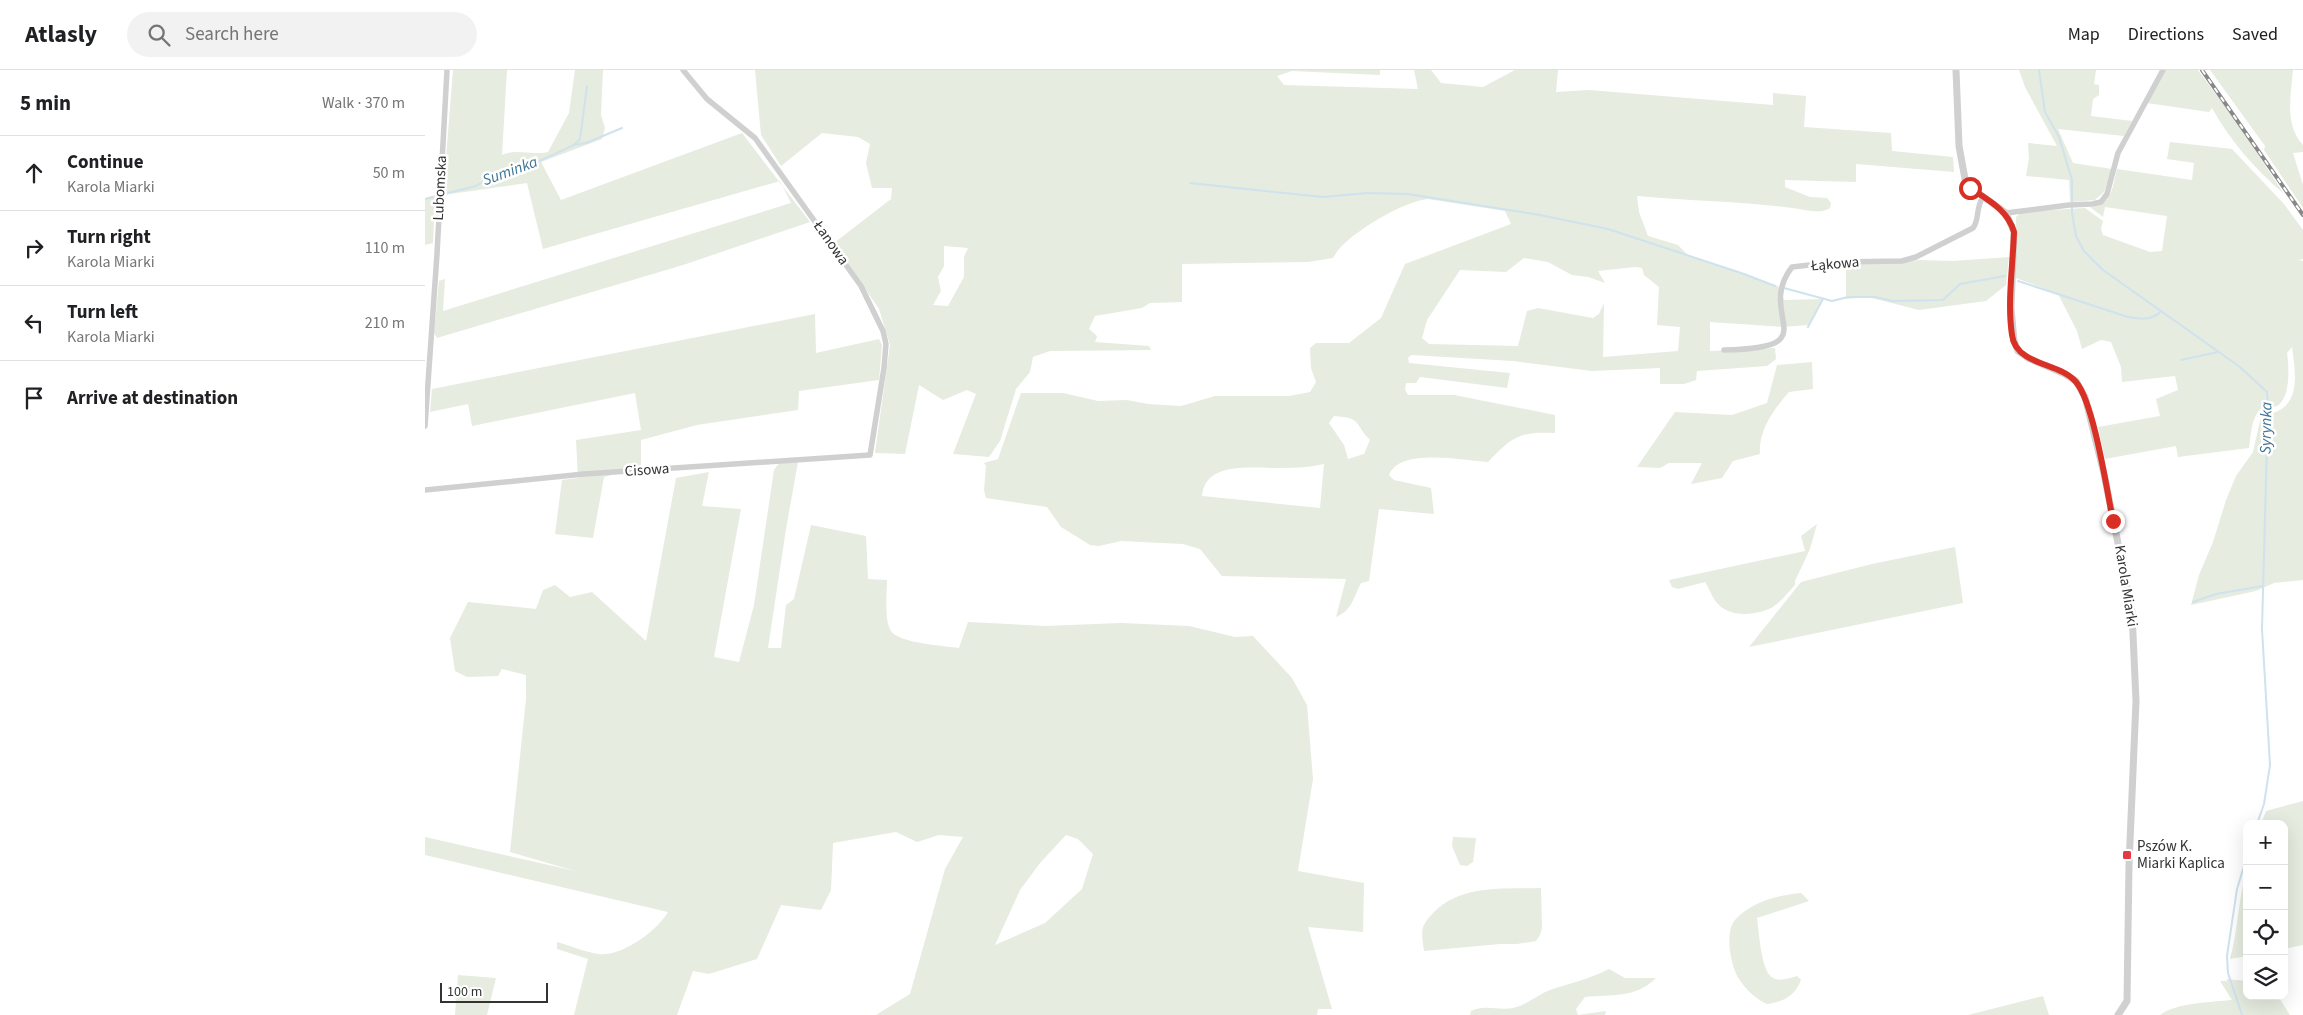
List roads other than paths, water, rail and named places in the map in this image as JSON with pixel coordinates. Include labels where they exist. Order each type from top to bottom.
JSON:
[{"type":"street","name":"Lubomska","points":[[425,426],[447,70]]},
{"type":"street","name":"Łanowa","points":[[683,70],[707,99],[755,138],[861,286],[883,331],[886,344],[884,368],[870,455]]},
{"type":"street","points":[[1956,70],[1963,172],[1970,188],[2005,213],[2077,204],[2097,204],[2105,198],[2118,154],[2163,70]]},
{"type":"street","name":"Łąkowa","points":[[1724,350],[1769,347],[1781,339],[1785,330],[1780,293],[1787,273],[1792,267],[1836,262],[1902,261],[1916,257],[1973,228],[1976,222],[1977,205],[1983,197]]},
{"type":"street","name":"Karola Miarki","points":[[2005,213],[2014,232],[2011,308],[2014,341],[2018,350],[2028,358],[2065,374],[2076,381],[2085,397],[2104,474],[2133,619],[2136,701],[2129,865],[2127,1001],[2118,1015]]},
{"type":"street","name":"Cisowa","points":[[425,490],[584,474],[870,455]]},
{"type":"waterway","name":"Syrynka","points":[[2039,70],[2045,112],[2059,137],[2072,180],[2072,213],[2076,236],[2084,251],[2103,270],[2240,367],[2267,392],[2262,629],[2270,765],[2264,804],[2258,820]]},
{"type":"waterway","points":[[574,145],[580,139],[587,86]]},
{"type":"waterway","name":"Suminka","points":[[444,194],[476,186],[493,176],[520,170],[574,145],[586,143],[622,128]]},
{"type":"waterway","points":[[1190,183],[1323,197],[1368,193],[1408,194],[1540,215],[1608,229],[1775,286]]},
{"type":"waterway","name":"Suminka","points":[[425,199],[433,197]]},
{"type":"waterway","points":[[1784,288],[1832,301],[1848,297],[1875,297],[1893,301],[1943,300],[1960,284],[2005,276]]},
{"type":"waterway","points":[[2018,281],[2128,317],[2150,318],[2161,311]]},
{"type":"waterway","points":[[1808,327],[1823,299]]},
{"type":"waterway","points":[[2181,360],[2218,352]]},
{"type":"waterway","points":[[2193,602],[2216,594],[2263,586]]},
{"type":"waterway","name":"Syrynka","points":[[2242,1015],[2228,973],[2227,956],[2237,889],[2244,865]]},
{"type":"railway","points":[[2202,70],[2303,215]]},
{"type":"place","name":"Pszów K. Miarki Kaplica","points":[[2127,855]]}]
